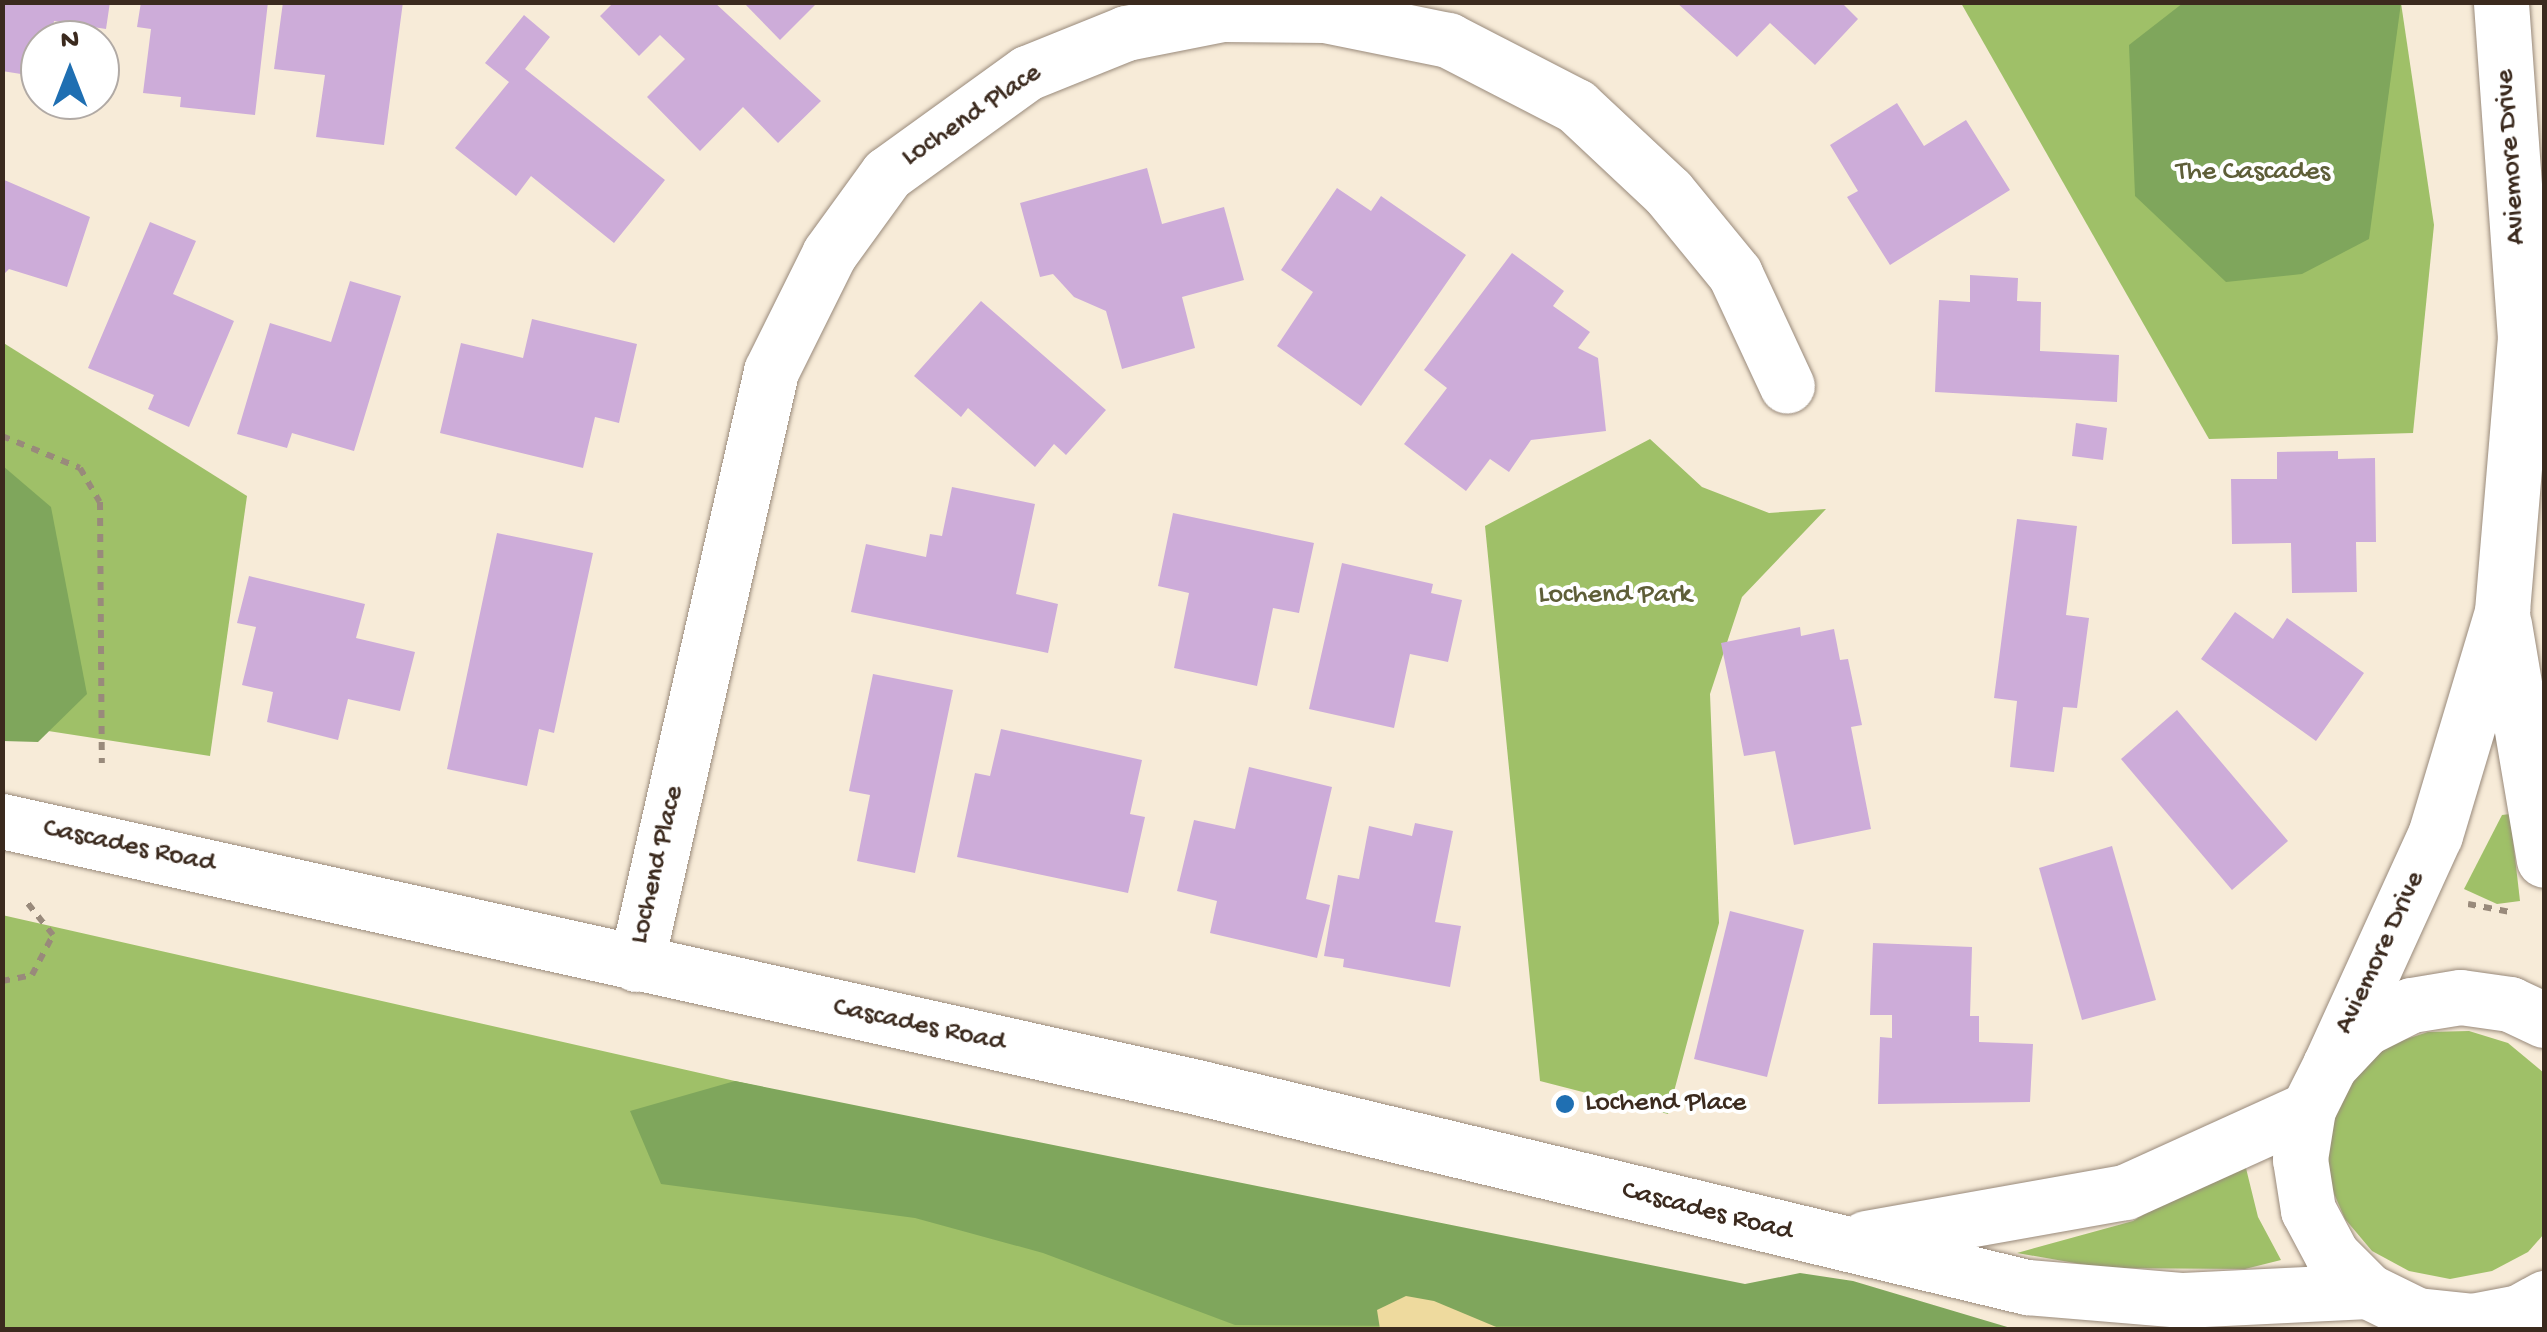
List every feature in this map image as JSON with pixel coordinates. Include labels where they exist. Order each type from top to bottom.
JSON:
[{"type":"main road","name":"Aviemore Drive","points":[[2368,1291],[2332,1255],[2308,1210],[2300,1159],[2319,1087],[2435,835],[2502,611],[2525,338],[2500,2]]},
{"type":"main road","name":"Lochend Place","points":[[636,964],[771,371],[829,254],[887,174],[1027,73],[1126,34],[1222,14],[1325,15],[1448,40],[1576,106],[1668,192],[1734,274],[1787,386]]},
{"type":"main road","name":"Aviemore Drive","points":[[2502,611],[2544,860]]},
{"type":"main road","name":"Cascades Road","points":[[2,821],[1201,1088],[2027,1287],[2183,1300],[2368,1291]]},
{"type":"main road","points":[[2319,1087],[2365,1028],[2410,1005],[2460,996],[2510,1004],[2544,1020]]},
{"type":"main road","name":"Cascades Road","points":[[1833,1242],[2125,1192],[2319,1087]]},
{"type":"main road","points":[[2368,1291],[2417,1315],[2480,1325],[2519,1312],[2544,1298]]},
{"type":"path","points":[[2,436],[80,468],[100,502],[102,764]]},
{"type":"path","points":[[2,981],[32,975],[53,935],[26,901]]},
{"type":"path","points":[[2463,903],[2526,914]]},
{"type":"green space","name":"The Cascades","points":[[1961,3],[2401,3],[2434,225],[2413,433],[2209,439]]},
{"type":"green space","points":[[2183,3],[2401,3],[2369,239],[2302,274],[2226,282],[2135,196],[2129,45]]},
{"type":"green space","points":[[2,342],[247,496],[210,756],[3,724]]},
{"type":"green space","name":"Lochend Park","points":[[1650,439],[1702,487],[1769,513],[1826,509],[1742,597],[1710,694],[1719,923],[1668,1114],[1540,1081],[1485,526]]},
{"type":"green space","points":[[3,466],[51,507],[87,694],[38,742],[3,741]]},
{"type":"green space","points":[[2510,814],[2520,901],[2497,904],[2464,889],[2502,815]]},
{"type":"green space","points":[[2,915],[735,1081],[1837,1329],[3,1329]]},
{"type":"green space","points":[[2469,1031],[2508,1043],[2544,1073],[2544,1234],[2528,1252],[2492,1271],[2450,1279],[2409,1271],[2372,1251],[2345,1219],[2329,1182],[2327,1142],[2337,1103],[2359,1070],[2391,1044],[2428,1032]]},
{"type":"green space","points":[[735,1081],[1745,1284],[1800,1273],[1853,1281],[2014,1329],[1235,1325],[1043,1253],[915,1218],[661,1184],[630,1111]]},
{"type":"green space","points":[[2243,1156],[2258,1217],[2281,1260],[2245,1269],[2103,1268],[2017,1253],[2133,1221]]},
{"type":"sand","points":[[1406,1296],[1434,1301],[1501,1329],[1380,1329],[1377,1310]]},
{"type":"building","points":[[2,2],[110,2],[107,20],[20,20],[20,74],[2,71]]},
{"type":"building","points":[[141,2],[268,2],[255,115],[180,107],[181,97],[143,93],[151,29],[137,27]]},
{"type":"building","points":[[283,2],[403,2],[384,145],[316,137],[325,75],[274,69]]},
{"type":"building","points":[[614,2],[714,2],[821,101],[778,143],[743,107],[700,151],[647,97],[685,59],[660,35],[639,56],[600,16]]},
{"type":"building","points":[[743,2],[818,2],[780,40]]},
{"type":"building","points":[[1676,2],[1841,2],[1858,19],[1815,65],[1770,23],[1737,57]]},
{"type":"building","points":[[524,15],[550,37],[525,69],[665,180],[614,243],[531,176],[516,196],[455,148],[509,82],[485,63]]},
{"type":"building","points":[[1897,103],[1924,146],[1966,120],[2010,190],[1890,265],[1847,197],[1858,191],[1830,145]]},
{"type":"building","points":[[1147,168],[1162,224],[1224,207],[1244,280],[1182,297],[1195,348],[1122,369],[1106,311],[1074,297],[1053,274],[1040,277],[1020,203]]},
{"type":"building","points":[[2,179],[90,217],[67,287],[9,269],[2,276]]},
{"type":"building","points":[[1337,188],[1371,211],[1381,196],[1466,255],[1361,406],[1277,346],[1313,292],[1281,270]]},
{"type":"building","points":[[150,222],[196,241],[173,294],[234,321],[189,427],[148,409],[154,395],[88,368]]},
{"type":"building","points":[[1512,253],[1564,291],[1553,306],[1590,332],[1578,348],[1598,358],[1606,431],[1531,440],[1509,472],[1490,459],[1466,491],[1404,444],[1447,388],[1424,370]]},
{"type":"building","points":[[1970,275],[2018,278],[2017,301],[2041,302],[2040,351],[2119,355],[2117,402],[1935,392],[1939,300],[1970,302]]},
{"type":"building","points":[[350,281],[401,296],[354,451],[292,433],[287,448],[237,434],[270,323],[331,342]]},
{"type":"building","points":[[981,301],[1106,410],[1066,455],[1054,444],[1035,467],[968,408],[961,417],[914,376]]},
{"type":"building","points":[[532,319],[637,344],[619,423],[595,417],[583,468],[440,433],[461,343],[523,358]]},
{"type":"building","points":[[2076,423],[2107,428],[2103,460],[2072,456]]},
{"type":"building","points":[[2338,451],[2338,459],[2375,458],[2376,542],[2356,542],[2357,592],[2292,593],[2291,543],[2232,544],[2231,479],[2277,479],[2277,452]]},
{"type":"building","points":[[952,487],[1035,504],[1016,594],[1058,604],[1048,653],[851,612],[866,544],[926,557],[930,534],[942,536]]},
{"type":"building","points":[[1173,513],[1314,543],[1299,613],[1273,608],[1257,686],[1174,668],[1189,593],[1158,586]]},
{"type":"building","points":[[2017,519],[2077,526],[2066,615],[2089,618],[2077,708],[2063,707],[2054,772],[2010,767],[2017,701],[1994,698]]},
{"type":"building","points":[[497,533],[593,553],[554,733],[539,729],[527,786],[447,769]]},
{"type":"building","points":[[1342,563],[1433,584],[1431,593],[1462,600],[1448,662],[1410,654],[1394,728],[1309,709]]},
{"type":"building","points":[[249,576],[365,604],[356,638],[415,652],[400,711],[348,699],[338,740],[267,722],[273,692],[242,685],[256,627],[237,623]]},
{"type":"building","points":[[2235,612],[2273,639],[2287,618],[2364,673],[2316,741],[2201,659]]},
{"type":"building","points":[[1800,627],[1801,636],[1834,629],[1840,660],[1848,659],[1862,725],[1851,727],[1871,829],[1794,845],[1775,751],[1744,756],[1721,643]]},
{"type":"building","points":[[873,674],[953,690],[915,873],[857,861],[870,795],[849,791]]},
{"type":"building","points":[[2177,710],[2288,841],[2232,890],[2121,759]]},
{"type":"building","points":[[1001,729],[1142,760],[1130,814],[1145,817],[1128,893],[957,857],[975,773],[990,776]]},
{"type":"building","points":[[1249,767],[1332,787],[1306,899],[1330,905],[1317,958],[1210,933],[1217,901],[1177,891],[1194,820],[1235,829]]},
{"type":"building","points":[[1415,823],[1453,831],[1435,922],[1461,926],[1450,987],[1343,967],[1344,959],[1324,956],[1338,875],[1359,879],[1369,826],[1412,836]]},
{"type":"building","points":[[2112,846],[2156,1000],[2082,1020],[2039,868]]},
{"type":"building","points":[[1730,911],[1804,930],[1767,1077],[1694,1059]]},
{"type":"building","points":[[1873,943],[1972,947],[1970,1016],[1979,1016],[1979,1042],[2033,1044],[2030,1102],[1878,1104],[1880,1037],[1892,1038],[1892,1015],[1870,1015]]},
{"type":"place","name":"Lochend Place","points":[[1565,1104]]}]
